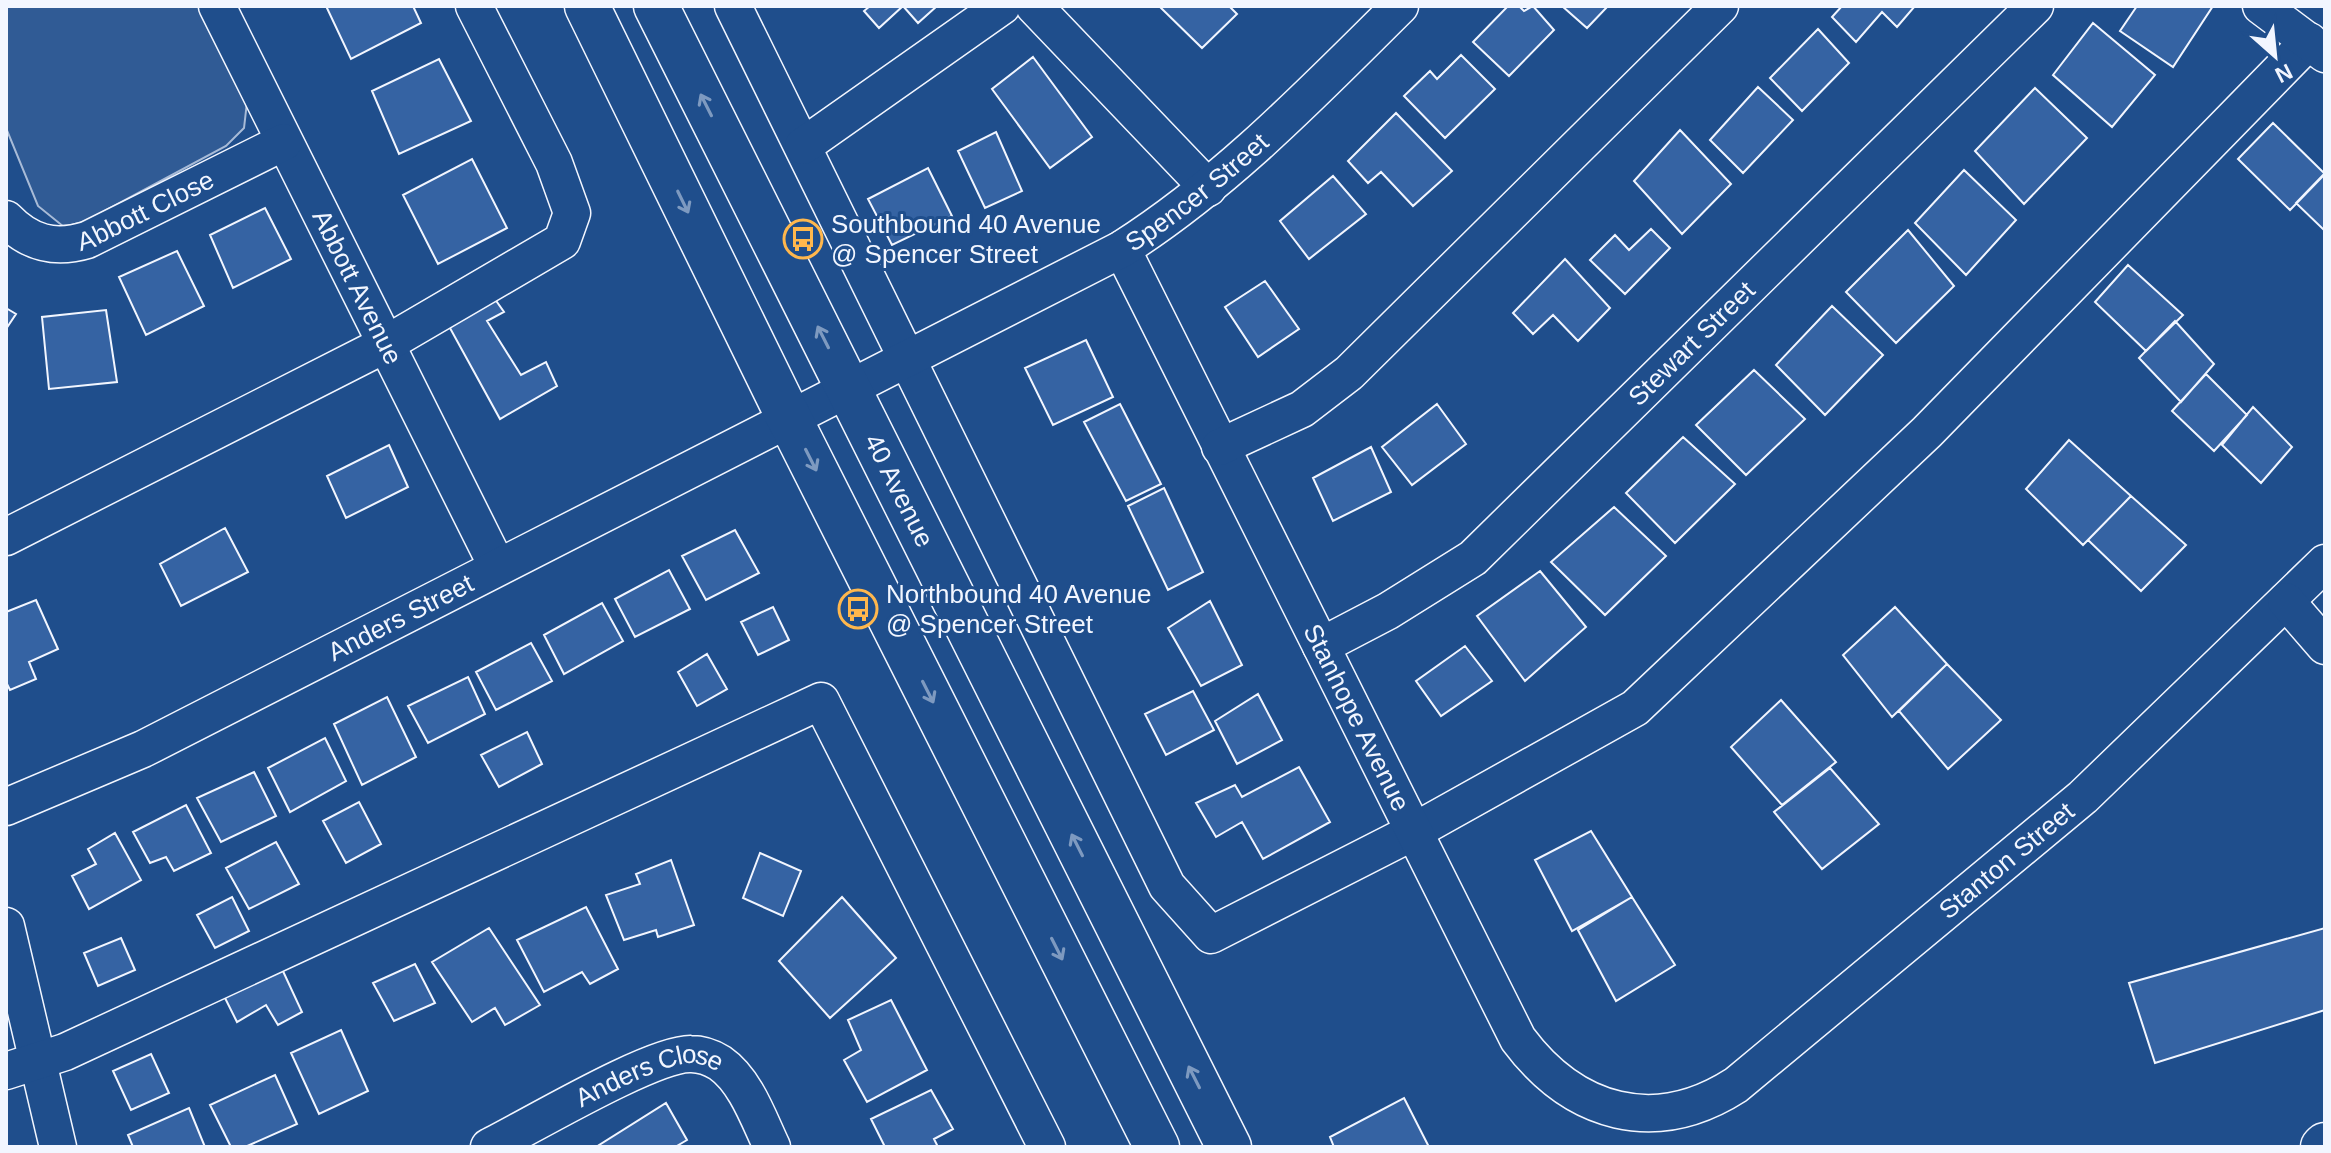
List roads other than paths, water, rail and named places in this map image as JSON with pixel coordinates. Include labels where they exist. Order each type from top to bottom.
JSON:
[{"type":"main road","points":[[587,6],[789,418],[1157,1147]]},
{"type":"main road","name":"40 Avenue","points":[[656,6],[1229,1147]]},
{"type":"street","name":"Abbott Avenue","points":[[217,6],[497,566]]},
{"type":"street","points":[[6,537],[384,345],[562,241],[572,213],[554,163],[474,6]]},
{"type":"street","points":[[733,6],[1167,886],[1211,935],[1413,832],[1635,708],[1927,432],[2317,47],[2261,6]]},
{"type":"street","points":[[803,146],[1002,6]]},
{"type":"street","points":[[1034,6],[1208,188]]},
{"type":"street","name":"Spencer Street","points":[[789,418],[1122,249],[1208,188],[1255,148],[1400,6]]},
{"type":"street","points":[[1220,447],[1302,409],[1349,373],[1720,6]]},
{"type":"street","name":"Stewart Street","points":[[1321,646],[1388,611],[1473,558],[2035,6]]},
{"type":"street","name":"Abbott Close","points":[[6,219],[28,238],[47,245],[70,245],[87,240],[284,142]]},
{"type":"street","name":"Stanhope Avenue","points":[[1122,249],[1507,1020],[1530,1056],[1559,1084],[1596,1104],[1618,1111],[1657,1113]]},
{"type":"street","name":"Anders Street","points":[[6,807],[143,749],[789,418]]},
{"type":"street","name":"Stanton Street","points":[[1657,1113],[1701,1104],[1736,1085],[2083,797],[2325,563]]},
{"type":"street","points":[[2286,601],[2325,646]]},
{"type":"street","points":[[22,1067],[821,701],[1047,1147]]},
{"type":"street","points":[[6,926],[22,1067],[58,1147]]},
{"type":"street","name":"Anders Close","points":[[495,1146],[657,1062],[690,1053],[704,1055],[721,1064],[736,1080],[772,1147]]},
{"type":"place","name":"Southbound 40 Avenue @ Spencer Street","points":[[803,239]]},
{"type":"place","name":"Northbound 40 Avenue @ Spencer Street","points":[[858,609]]}]
